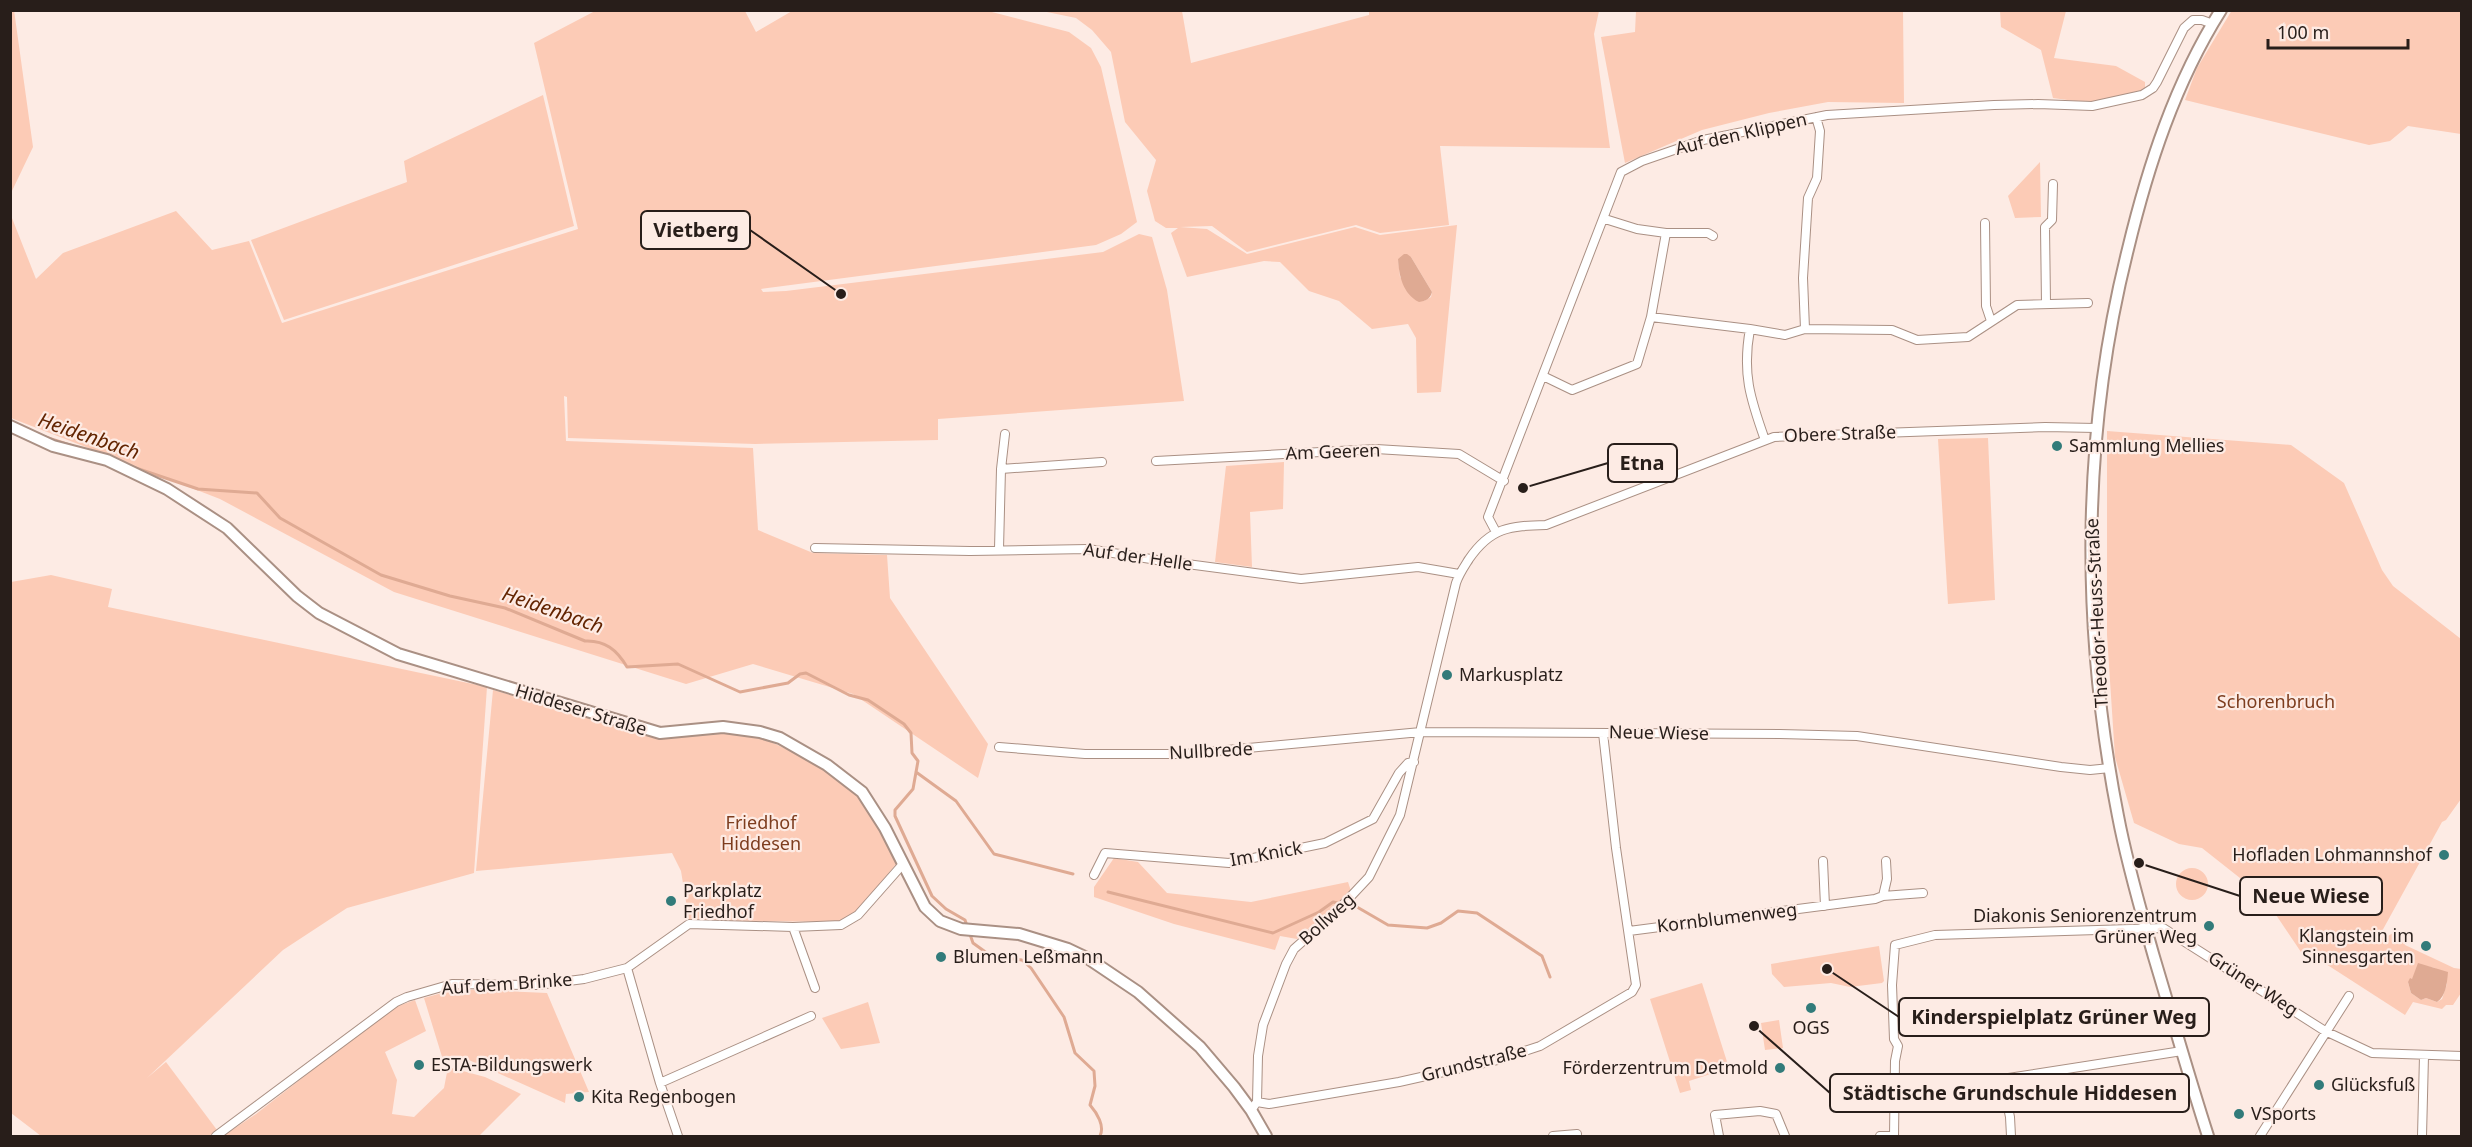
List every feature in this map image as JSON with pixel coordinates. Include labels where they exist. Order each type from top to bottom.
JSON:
[{"type":"main road","name":"Theodor-Heuss-Straße","points":[[2208,1137],[2146,929],[2118,816],[2096,662],[2091,577],[2091,510],[2096,428],[2115,302],[2140,201],[2171,111],[2190,67],[2221,10]]},
{"type":"main road","name":"Hiddeser Straße","points":[[10,426],[53,446],[107,460],[167,489],[227,528],[297,596],[319,613],[398,654],[660,733],[723,727],[760,732],[780,738],[826,765],[862,792],[885,828],[925,907],[932,914],[949,926],[976,931],[1019,934],[1068,949],[1089,959],[1138,992],[1200,1047],[1254,1106],[1266,1137]]},
{"type":"street","name":"Auf den Klippen","points":[[1496,532],[1488,517],[1605,219],[1617,179],[1627,168],[1659,154],[1703,140],[1816,117],[1986,105],[2092,106],[2142,95],[2153,88],[2157,82],[2187,24],[2197,19],[2213,24]]},
{"type":"street","points":[[1805,329],[1803,278],[1808,198],[1817,178],[1820,131],[1816,117]]},
{"type":"street","points":[[2046,303],[2045,226],[2052,220],[2053,184]]},
{"type":"street","points":[[1605,219],[1637,230],[1708,233],[1713,236]]},
{"type":"street","points":[[1985,223],[1986,306],[1991,321]]},
{"type":"street","points":[[1543,376],[1572,390],[1637,364],[1651,317],[1666,233]]},
{"type":"street","points":[[1651,317],[1750,328],[1785,335],[1805,329],[1892,330],[1917,340],[1968,337],[2017,305],[2088,303]]},
{"type":"street","points":[[1750,328],[1746,375],[1750,397],[1765,440]]},
{"type":"street","name":"Obere Straße","points":[[1496,532],[1519,526],[1546,525],[1774,437],[2096,428]]},
{"type":"street","points":[[999,549],[1001,469],[1005,434]]},
{"type":"street","name":"Am Geeren","points":[[1155,461],[1376,449],[1459,454],[1504,481]]},
{"type":"street","points":[[1001,469],[1102,462]]},
{"type":"street","points":[[1421,732],[1459,574],[1480,544],[1496,532]]},
{"type":"street","name":"Auf der Helle","points":[[815,548],[970,551],[1088,549],[1301,579],[1418,567],[1459,574]]},
{"type":"street","name":"Neue Wiese","points":[[1421,732],[1857,736],[2061,767],[2090,770],[2110,768]]},
{"type":"street","name":"Nullbrede","points":[[999,747],[1085,754],[1184,754],[1421,732]]},
{"type":"street","name":"Bollweg","points":[[1254,1106],[1263,1025],[1286,964],[1294,949],[1357,893],[1372,873],[1400,815],[1421,732]]},
{"type":"street","name":"Grundstraße","points":[[1254,1106],[1399,1082],[1497,1060],[1540,1046],[1632,992],[1636,985],[1616,848],[1603,733]]},
{"type":"street","name":"Im Knick","points":[[1094,875],[1105,854],[1228,863],[1325,843],[1374,819],[1399,773],[1408,763],[1414,762]]},
{"type":"street","points":[[1823,861],[1825,906]]},
{"type":"street","points":[[1883,896],[1887,879],[1886,861]]},
{"type":"street","name":"Auf dem Brinke","points":[[216,1137],[396,1002],[407,997],[452,984],[529,986],[584,979],[627,968],[688,924],[841,926],[858,915],[903,864]]},
{"type":"street","name":"Kornblumenweg","points":[[1629,931],[1923,892]]},
{"type":"street","points":[[793,927],[815,988]]},
{"type":"street","name":"Grüner Weg","points":[[1895,1092],[1895,1061],[1898,1046],[1894,1039],[1892,978],[1895,945],[1935,935],[2163,928],[2325,1031],[2372,1053],[2462,1056]]},
{"type":"street","points":[[627,968],[678,1137]]},
{"type":"street","points":[[2259,1137],[2349,996]]},
{"type":"street","points":[[660,1083],[811,1017]]},
{"type":"street","points":[[1880,1137],[1894,1136],[1895,1092],[2002,1079],[2182,1051]]},
{"type":"street","points":[[2422,1137],[2424,1056]]},
{"type":"street","points":[[2002,1079],[2010,1117],[2011,1137]]},
{"type":"street","points":[[1719,1137],[1715,1116],[1760,1111],[1776,1114],[1785,1137]]},
{"type":"street","points":[[1553,1137],[1577,1134]]},
{"type":"green space","points":[[14,10],[33,147],[11,193],[10,11]]},
{"type":"green space","points":[[2232,10],[2461,11],[2461,134],[2408,126],[2390,141],[2369,145],[2185,100],[2197,68]]},
{"type":"green space","points":[[595,11],[745,11],[756,32],[792,11],[988,11],[1069,32],[1091,48],[1101,67],[1137,222],[1121,234],[1096,245],[761,289],[763,292],[786,291],[1103,252],[1139,234],[1152,237],[1167,290],[1184,401],[938,419],[938,440],[755,444],[568,438],[567,397],[564,396],[566,441],[753,448],[758,530],[813,553],[887,555],[890,598],[988,744],[978,778],[853,694],[753,664],[686,684],[394,592],[220,499],[11,418],[10,213],[36,279],[63,253],[176,211],[212,250],[249,241],[282,323],[578,229],[534,43]]},
{"type":"green space","points":[[1042,11],[1182,11],[1191,63],[1369,15],[1369,11],[1599,11],[1594,34],[1610,148],[1440,146],[1449,225],[1380,233],[1356,225],[1247,252],[1212,226],[1180,227],[1207,229],[1247,254],[1355,227],[1380,235],[1457,225],[1441,392],[1417,393],[1416,338],[1408,324],[1372,329],[1339,301],[1309,291],[1280,262],[1264,261],[1187,277],[1171,233],[1178,228],[1166,228],[1155,221],[1147,191],[1156,160],[1125,122],[1111,52],[1092,30],[1076,18]],"holes":[[[1411,257],[1432,292],[1431,297],[1424,301],[1400,277],[1398,259]]]},
{"type":"green space","points":[[1636,11],[1903,11],[1904,103],[1828,102],[1769,113],[1702,130],[1625,163],[1601,37],[1635,32]]},
{"type":"green space","points":[[2000,11],[2066,11],[2054,58],[2116,66],[2145,82],[2145,90],[2089,103],[2053,98],[2041,50],[2001,27]]},
{"type":"green space","points":[[543,95],[574,226],[284,320],[251,240],[407,182],[404,161]]},
{"type":"green space","points":[[2040,162],[2041,217],[2015,218],[2008,196]]},
{"type":"green space","name":"Schorenbruch","points":[[2107,431],[2291,445],[2344,483],[2382,570],[2393,586],[2461,639],[2461,799],[2446,820],[2442,822],[2381,933],[2383,939],[2393,933],[2404,940],[2405,945],[2454,968],[2461,969],[2461,993],[2453,1005],[2446,1005],[2442,1009],[2413,1002],[2405,1015],[2312,955],[2303,955],[2264,897],[2202,848],[2179,844],[2134,823],[2115,757],[2107,635]],"holes":[[[2421,965],[2435,968],[2447,984],[2442,999],[2437,1002],[2426,998],[2421,1000],[2411,993],[2408,982],[2412,980]]]},
{"type":"green space","points":[[1988,438],[1995,600],[1948,604],[1938,439]]},
{"type":"green space","points":[[1284,462],[1283,509],[1250,512],[1252,567],[1215,562],[1226,466]]},
{"type":"green space","points":[[51,575],[112,589],[108,607],[487,687],[474,873],[347,908],[283,950],[147,1078],[166,1062],[217,1130],[209,1136],[41,1136],[11,1113],[11,582]]},
{"type":"green space","name":"Friedhof Hiddesen","points":[[493,690],[660,736],[724,731],[760,737],[806,758],[846,781],[872,812],[888,840],[896,864],[856,913],[837,922],[689,920],[681,871],[672,853],[476,871]]},
{"type":"green space","points":[[1114,858],[1138,862],[1167,893],[1251,902],[1348,882],[1351,891],[1297,939],[1280,936],[1275,950],[1174,924],[1094,897],[1094,887]]},
{"type":"green space","points":[[2192,868],[2204,872],[2208,884],[2204,896],[2192,900],[2180,896],[2176,884],[2180,872]]},
{"type":"green space","points":[[1879,946],[1884,981],[1882,983],[1850,987],[1831,983],[1784,987],[1772,974],[1771,964]]},
{"type":"green space","points":[[1702,983],[1729,1068],[1689,1081],[1691,1090],[1680,1093],[1650,999]]},
{"type":"green space","points":[[456,989],[547,993],[589,1092],[566,1094],[565,1103],[460,1056],[443,1060],[424,998]]},
{"type":"green space","points":[[415,1000],[426,1031],[385,1052],[397,1080],[392,1114],[414,1117],[444,1088],[448,1067],[485,1077],[521,1094],[479,1136],[223,1136],[256,1114],[392,1008]]},
{"type":"green space","points":[[868,1002],[880,1043],[841,1049],[822,1018]]},
{"type":"green space","points":[[1779,1020],[1783,1048],[1765,1050],[1761,1023]]},
{"type":"shaded area","points":[[1404,254],[1411,257],[1432,292],[1426,300],[1419,302],[1414,299],[1403,284],[1398,259]]},
{"type":"shaded area","points":[[2418,963],[2448,972],[2444,993],[2437,1002],[2426,998],[2421,1000],[2411,993],[2408,982],[2410,978],[2412,979]]},
{"type":"waterway","name":"Heidenbach","points":[[42,436],[73,446]]},
{"type":"waterway","name":"Heidenbach","points":[[130,466],[198,489],[257,493],[280,518],[381,575],[450,596],[505,608],[585,641],[599,642],[615,651],[627,667],[678,664],[740,692],[788,683],[800,674],[806,673],[849,695],[868,700],[904,724],[911,733],[912,753],[918,761],[913,789],[895,810],[895,816],[932,896],[946,909],[965,920],[973,943],[991,956],[1022,960],[1031,968],[1064,1017],[1075,1053],[1094,1071],[1095,1086],[1090,1105],[1101,1124],[1100,1136]]},
{"type":"waterway","points":[[916,772],[956,801],[994,854],[1073,874]]},
{"type":"waterway","points":[[1108,892],[1273,933],[1319,912],[1333,902],[1357,907],[1388,925],[1427,928],[1441,923],[1458,911],[1477,913],[1542,956],[1550,977]]},
{"type":"place","name":"Vietberg","points":[[841,294]]},
{"type":"place","name":"Sammlung Mellies","points":[[2057,446]]},
{"type":"place","name":"Etna","points":[[1523,488]]},
{"type":"place","name":"Markusplatz","points":[[1447,675]]},
{"type":"place","name":"Hofladen Lohmannshof","points":[[2444,855]]},
{"type":"place","name":"Neue Wiese","points":[[2139,863]]},
{"type":"place","name":"Parkplatz Friedhof","points":[[671,901]]},
{"type":"place","name":"Diakonis Seniorenzentrum Grüner Weg","points":[[2209,926]]},
{"type":"place","name":"Klangstein im Sinnesgarten","points":[[2426,946]]},
{"type":"place","name":"Blumen Leßmann","points":[[941,957]]},
{"type":"place","name":"Kinderspielplatz Grüner Weg","points":[[1827,969]]},
{"type":"place","name":"OGS","points":[[1811,1008]]},
{"type":"place","name":"Städtische Grundschule Hiddesen","points":[[1754,1026]]},
{"type":"place","name":"ESTA-Bildungswerk","points":[[419,1065]]},
{"type":"place","name":"Förderzentrum Detmold","points":[[1780,1068]]},
{"type":"place","name":"Glücksfuß","points":[[2319,1085]]},
{"type":"place","name":"Kita Regenbogen","points":[[579,1097]]},
{"type":"place","name":"VSports","points":[[2239,1114]]}]
